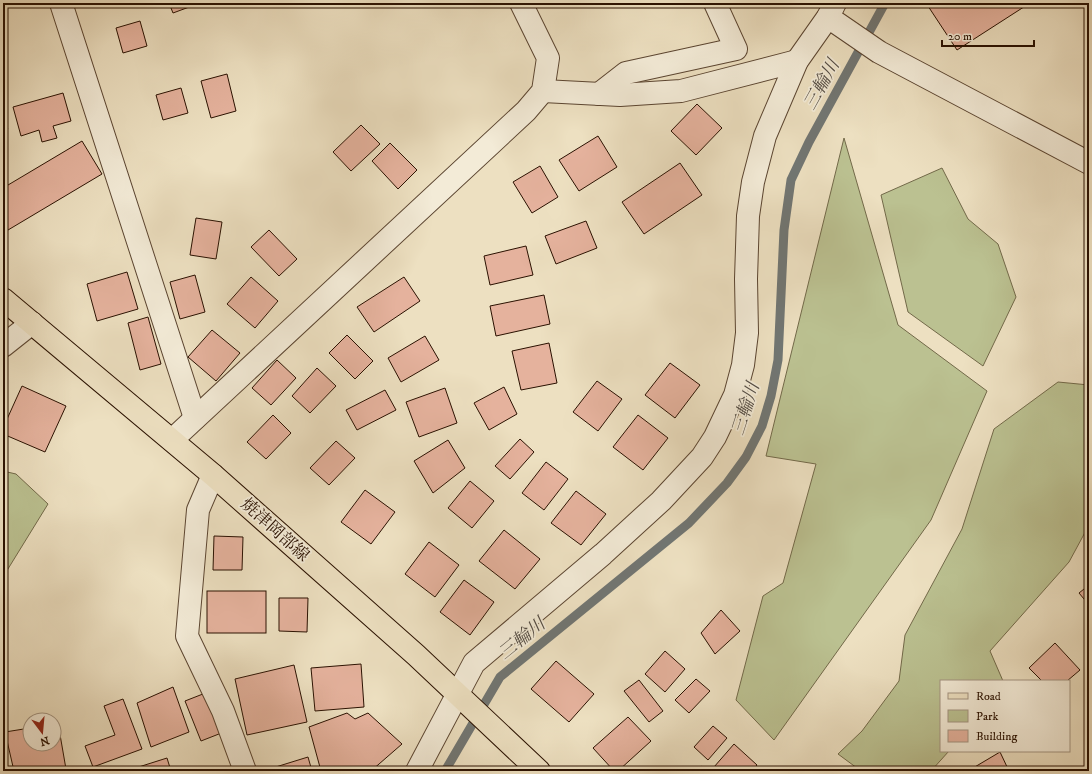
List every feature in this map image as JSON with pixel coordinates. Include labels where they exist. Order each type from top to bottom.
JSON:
[{"type":"main road","name":"焼津岡部線","points":[[3,299],[213,476],[416,655],[539,771]]},
{"type":"street","points":[[61,3],[195,418]]},
{"type":"street","points":[[172,440],[526,111],[543,91],[548,58],[521,3]]},
{"type":"street","points":[[598,94],[626,73],[736,48],[715,3]]},
{"type":"street","points":[[417,771],[474,662],[603,554],[661,501],[702,458],[714,438],[735,395],[743,365],[747,333],[746,279],[748,216],[753,182],[765,136],[797,61],[832,10],[879,52],[1089,163]]},
{"type":"street","points":[[543,91],[620,95],[681,91],[797,61]]},
{"type":"street","points":[[3,346],[32,323]]},
{"type":"street","points":[[213,476],[198,510],[187,636],[223,711],[245,771]]},
{"type":"green space","points":[[844,138],[898,325],[987,391],[931,520],[774,740],[736,700],[763,596],[783,583],[816,464],[766,456]]},
{"type":"green space","points":[[942,168],[968,219],[998,244],[1016,297],[983,366],[908,312],[881,195]]},
{"type":"green space","points":[[1058,382],[1089,385],[1089,525],[1069,562],[990,651],[1003,680],[940,680],[940,752],[948,752],[931,771],[861,771],[838,754],[862,731],[899,681],[905,635],[962,529],[994,429]]},
{"type":"green space","points":[[3,471],[16,474],[48,504],[3,577]]},
{"type":"building","points":[[169,3],[200,3],[173,13]]},
{"type":"building","points":[[926,3],[1030,3],[957,50]]},
{"type":"building","points":[[140,21],[147,46],[123,53],[116,28]]},
{"type":"building","points":[[227,74],[236,111],[211,118],[201,81]]},
{"type":"building","points":[[181,88],[188,113],[163,120],[156,95]]},
{"type":"building","points":[[63,93],[71,121],[53,126],[57,138],[42,142],[39,130],[21,136],[13,107]]},
{"type":"building","points":[[697,104],[722,128],[696,155],[671,131]]},
{"type":"building","points":[[3,124],[8,128],[3,134]]},
{"type":"building","points":[[361,125],[380,144],[351,171],[333,152]]},
{"type":"building","points":[[598,136],[617,167],[579,191],[559,160]]},
{"type":"building","points":[[82,141],[102,174],[3,233],[3,188]]},
{"type":"building","points":[[390,143],[417,170],[398,189],[372,161]]},
{"type":"building","points":[[680,163],[702,195],[644,234],[622,202]]},
{"type":"building","points":[[540,166],[558,197],[532,213],[513,182]]},
{"type":"building","points":[[196,218],[222,222],[216,259],[190,255]]},
{"type":"building","points":[[586,221],[597,248],[556,264],[545,236]]},
{"type":"building","points":[[269,230],[297,259],[279,276],[251,247]]},
{"type":"building","points":[[526,246],[533,275],[490,285],[484,256]]},
{"type":"building","points":[[127,272],[138,309],[97,321],[87,284]]},
{"type":"building","points":[[195,275],[205,312],[180,319],[170,282]]},
{"type":"building","points":[[251,277],[278,301],[255,328],[227,304]]},
{"type":"building","points":[[404,277],[420,301],[374,332],[357,307]]},
{"type":"building","points":[[544,295],[550,324],[496,336],[490,306]]},
{"type":"building","points":[[148,317],[161,364],[140,370],[128,323]]},
{"type":"building","points":[[212,330],[240,353],[216,381],[188,357]]},
{"type":"building","points":[[347,335],[373,361],[355,379],[329,353]]},
{"type":"building","points":[[425,336],[439,360],[401,382],[388,358]]},
{"type":"building","points":[[549,343],[557,383],[521,390],[512,351]]},
{"type":"building","points":[[277,360],[296,378],[271,405],[252,388]]},
{"type":"building","points":[[670,363],[700,385],[675,418],[645,395]]},
{"type":"building","points":[[317,368],[336,386],[310,413],[292,396]]},
{"type":"building","points":[[597,381],[622,399],[598,431],[573,412]]},
{"type":"building","points":[[22,386],[66,406],[45,452],[3,434],[3,428]]},
{"type":"building","points":[[504,387],[517,414],[489,430],[474,403]]},
{"type":"building","points":[[445,388],[457,423],[419,437],[406,402]]},
{"type":"building","points":[[385,390],[396,410],[357,430],[346,410]]},
{"type":"building","points":[[273,415],[291,433],[266,459],[247,442]]},
{"type":"building","points":[[638,415],[668,438],[643,470],[613,447]]},
{"type":"building","points":[[520,439],[534,452],[510,479],[495,466]]},
{"type":"building","points":[[448,440],[465,468],[433,493],[414,461]]},
{"type":"building","points":[[336,441],[355,458],[329,485],[310,468]]},
{"type":"building","points":[[546,462],[568,479],[544,510],[522,493]]},
{"type":"building","points":[[470,481],[494,501],[472,528],[448,508]]},
{"type":"building","points":[[365,490],[395,512],[371,544],[341,522]]},
{"type":"building","points":[[576,491],[606,514],[581,545],[551,523]]},
{"type":"building","points":[[504,530],[540,559],[515,589],[479,561]]},
{"type":"building","points":[[214,536],[243,537],[242,570],[213,570]]},
{"type":"building","points":[[429,542],[459,565],[435,597],[405,574]]},
{"type":"building","points":[[464,580],[494,602],[470,635],[440,612]]},
{"type":"building","points":[[1089,585],[1089,605],[1079,593]]},
{"type":"building","points":[[207,591],[266,591],[266,633],[207,633]]},
{"type":"building","points":[[279,598],[308,598],[307,632],[279,631]]},
{"type":"building","points":[[721,610],[740,631],[715,654],[701,633]]},
{"type":"building","points":[[1055,643],[1080,670],[1068,680],[1041,680],[1029,668]]},
{"type":"building","points":[[665,651],[685,669],[665,692],[645,674]]},
{"type":"building","points":[[556,661],[594,694],[569,722],[531,689]]},
{"type":"building","points":[[361,664],[364,707],[315,711],[311,668]]},
{"type":"building","points":[[294,665],[307,722],[247,735],[235,679]]},
{"type":"building","points":[[696,679],[710,691],[689,713],[675,700]]},
{"type":"building","points":[[639,680],[663,711],[649,722],[624,691]]},
{"type":"building","points":[[173,687],[189,732],[151,747],[137,703]]},
{"type":"building","points":[[208,692],[224,732],[201,741],[185,701]]},
{"type":"building","points":[[123,699],[142,749],[93,767],[85,746],[115,735],[104,706]]},
{"type":"building","points":[[347,713],[355,719],[368,713],[402,744],[371,771],[321,771],[309,727]]},
{"type":"building","points":[[628,717],[651,741],[618,771],[614,771],[593,748]]},
{"type":"building","points":[[713,726],[727,738],[708,760],[694,747]]},
{"type":"building","points":[[22,729],[22,752],[62,752],[62,746],[66,769],[57,771],[14,771],[5,732]]},
{"type":"building","points":[[734,744],[757,765],[752,771],[719,771],[714,767]]},
{"type":"building","points":[[1000,752],[1009,771],[968,771]]},
{"type":"building","points":[[308,757],[312,771],[266,770]]},
{"type":"building","points":[[167,758],[171,771],[126,771]]},
{"type":"building","points":[[701,766],[707,771],[697,771]]},
{"type":"waterway","name":"三輪川","points":[[445,771],[500,677],[689,523],[727,483],[746,457],[762,426],[771,396],[778,360],[784,230],[791,180],[809,142],[885,3]]}]
